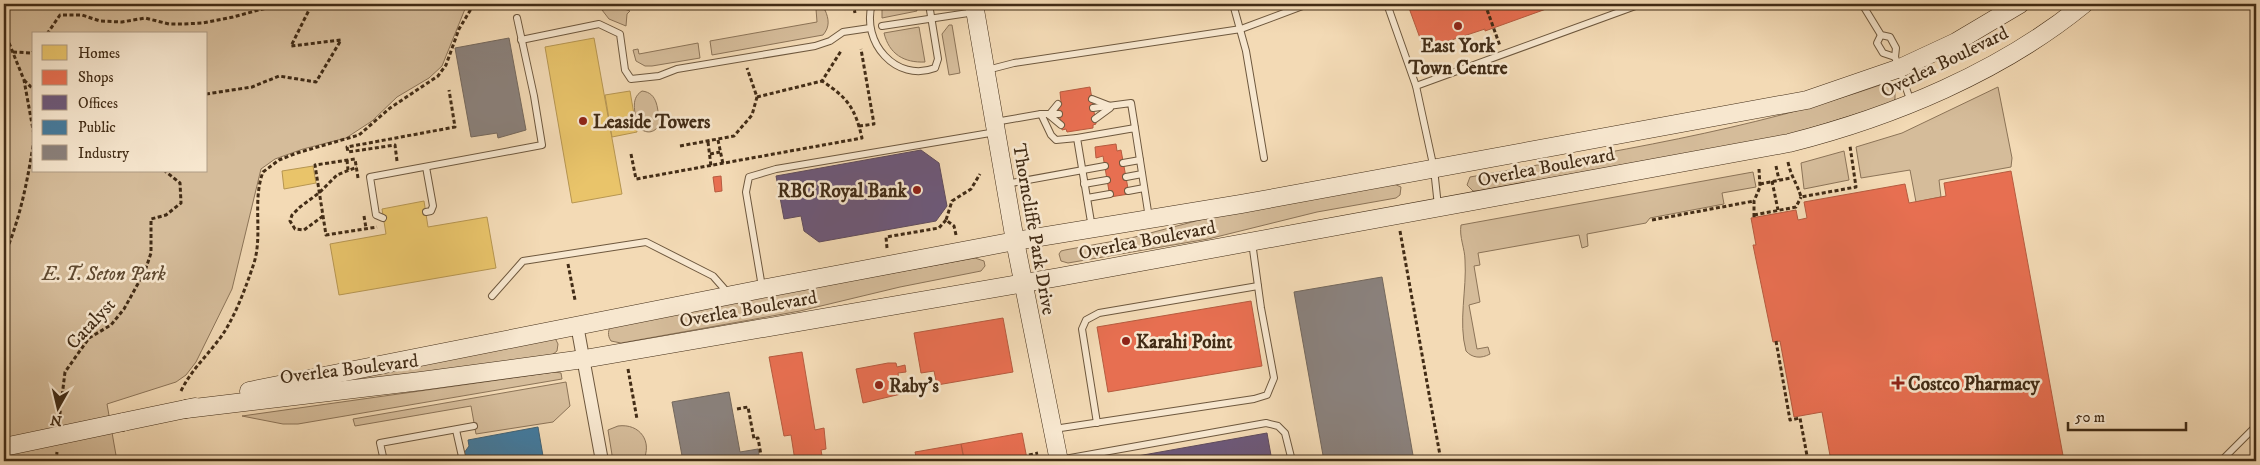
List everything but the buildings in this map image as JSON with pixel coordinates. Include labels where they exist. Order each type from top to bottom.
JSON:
[{"type":"main road","name":"Overlea Boulevard","points":[[4,447],[186,409],[244,392],[730,296],[762,288],[1014,241],[1434,169],[1807,100],[1897,62],[1956,42],[2020,4]]},
{"type":"main road","name":"Overlea Boulevard","points":[[186,409],[421,381],[584,359],[1438,208],[1789,143],[1822,135],[1912,104],[1995,62],[2056,27],[2084,4]]},
{"type":"main road","name":"Thorncliffe Park Drive","points":[[975,8],[1014,241],[1059,460]]},
{"type":"street","points":[[576,325],[602,461]]},
{"type":"lane","points":[[872,4],[870,28],[874,42],[882,54],[890,61],[910,71],[926,71],[935,68],[938,59],[929,4]]},
{"type":"lane","points":[[1233,4],[1241,29],[1264,158]]},
{"type":"lane","points":[[986,71],[1014,63],[1241,29],[1308,4]]},
{"type":"lane","points":[[1387,4],[1416,86],[1434,169],[1438,208]]},
{"type":"lane","points":[[1416,86],[1641,4]]},
{"type":"lane","points":[[1862,4],[1881,35],[1890,37],[1896,48],[1897,62],[1912,104]]},
{"type":"lane","points":[[882,26],[975,8]]},
{"type":"lane","points":[[384,222],[376,215],[370,177],[542,145],[534,96],[517,18]]},
{"type":"lane","points":[[521,40],[599,24],[620,34],[625,70],[631,79],[659,76],[677,69],[815,46],[830,41],[843,32],[870,28]]},
{"type":"lane","points":[[1881,35],[1878,44],[1883,53],[1897,62]]},
{"type":"lane","points":[[1092,99],[1111,107]]},
{"type":"lane","points":[[1093,108],[1131,103],[1150,219]]},
{"type":"lane","points":[[1049,115],[1058,104]]},
{"type":"lane","points":[[1095,120],[1111,107]]},
{"type":"lane","points":[[1041,114],[1050,135],[1056,140],[1135,128]]},
{"type":"lane","points":[[762,288],[746,192],[750,177],[776,169],[995,127],[1041,114],[1059,114]]},
{"type":"lane","points":[[1049,115],[1061,125]]},
{"type":"lane","points":[[1077,138],[1092,229]]},
{"type":"lane","points":[[1123,163],[1140,160]]},
{"type":"lane","points":[[1005,184],[1105,166]]},
{"type":"lane","points":[[426,167],[433,206],[431,210],[426,212]]},
{"type":"lane","points":[[1126,177],[1142,174]]},
{"type":"lane","points":[[1084,184],[1108,180]]},
{"type":"lane","points":[[1128,191],[1144,188]]},
{"type":"lane","points":[[1087,198],[1110,194]]},
{"type":"lane","points":[[1053,429],[1245,401],[1267,395],[1274,378],[1252,241]]},
{"type":"lane","points":[[492,296],[523,261],[646,242],[713,276],[730,296]]},
{"type":"lane","points":[[1097,423],[1082,330],[1086,320],[1099,313],[1258,286]]},
{"type":"lane","points":[[1059,460],[1266,423],[1278,426],[1285,433],[1292,461]]},
{"type":"lane","points":[[384,461],[380,443],[474,426]]},
{"type":"lane","points":[[2221,461],[2256,426]]},
{"type":"lane","points":[[456,430],[463,461]]},
{"type":"path","points":[[48,32],[60,16],[82,15],[100,21],[122,22],[145,18],[169,24],[203,23],[281,4]]},
{"type":"path","points":[[208,94],[252,87],[279,76],[316,82],[341,40],[291,46],[312,4]]},
{"type":"path","points":[[181,391],[197,364],[218,341],[248,279],[257,245],[258,196],[263,172],[279,160],[297,153],[359,135],[390,108],[438,76],[446,65],[459,29],[474,4]]},
{"type":"path","points":[[854,4],[855,13]]},
{"type":"path","points":[[1485,4],[1503,54]]},
{"type":"path","points":[[4,11],[7,38],[24,80],[32,124]]},
{"type":"path","points":[[859,126],[874,124],[861,49]]},
{"type":"path","points":[[757,96],[822,81],[841,51]]},
{"type":"path","points":[[13,52],[32,53]]},
{"type":"path","points":[[680,146],[734,136],[752,115],[757,96],[747,67]]},
{"type":"path","points":[[24,80],[32,88]]},
{"type":"path","points":[[631,154],[636,179],[862,138],[849,102],[822,81]]},
{"type":"path","points":[[399,172],[395,145],[348,152],[347,147],[455,127],[448,90]]},
{"type":"path","points":[[718,140],[723,164]]},
{"type":"path","points":[[708,142],[711,166]]},
{"type":"path","points":[[1801,197],[1856,187],[1850,146]]},
{"type":"path","points":[[4,256],[11,239],[29,172],[32,152]]},
{"type":"path","points":[[710,154],[720,152]]},
{"type":"path","points":[[358,179],[355,159],[315,165],[326,235],[366,228],[384,222]]},
{"type":"path","points":[[347,160],[348,170]]},
{"type":"path","points":[[1759,169],[1760,184],[1754,201],[1754,216],[1796,207],[1801,197],[1798,183],[1791,178],[1788,162]]},
{"type":"path","points":[[1776,166],[1778,180]]},
{"type":"path","points":[[323,216],[304,230],[299,231],[291,226],[292,215],[337,175],[356,167]]},
{"type":"path","name":"Catalyst","points":[[59,426],[65,372],[89,338],[111,325],[124,310],[145,271],[151,253],[151,220],[166,214],[181,203],[180,183],[166,172]]},
{"type":"path","points":[[887,248],[886,237],[939,228],[946,220],[952,201],[971,189],[980,174]]},
{"type":"path","points":[[1760,184],[1791,178]]},
{"type":"path","points":[[1772,181],[1778,210]]},
{"type":"path","points":[[1652,220],[1754,201]]},
{"type":"path","points":[[363,209],[366,228]]},
{"type":"path","points":[[946,220],[954,226],[956,235]]},
{"type":"path","points":[[1400,231],[1441,461]]},
{"type":"path","points":[[566,254],[575,300]]},
{"type":"path","points":[[1776,341],[1790,420],[1800,418],[1808,461]]},
{"type":"path","points":[[628,369],[637,419]]},
{"type":"path","points":[[737,409],[748,407],[754,439],[758,438],[762,461]]},
{"type":"path","points":[[56,461],[58,444]]},
{"type":"path","points":[[1029,455],[1038,453]]},
{"type":"green space","name":"E. T. Seton Park","points":[[4,4],[467,4],[442,66],[429,78],[397,97],[372,121],[346,138],[303,149],[275,159],[261,169],[232,289],[196,362],[186,375],[176,382],[107,404],[117,461],[4,461]]},
{"type":"green space","points":[[882,4],[915,4],[917,11],[882,18]]},
{"type":"green space","points":[[619,7],[630,11],[627,14],[626,26],[609,19],[602,10]]},
{"type":"green space","points":[[816,9],[825,10],[828,20],[827,29],[823,35],[712,55],[710,41],[817,22]]},
{"type":"green space","points":[[949,25],[952,25],[960,73],[949,75],[942,34]]},
{"type":"green space","points":[[919,27],[925,62],[910,61],[899,56],[890,47],[884,33]]},
{"type":"green space","points":[[698,43],[700,58],[652,66],[645,66],[636,61],[633,50],[638,49],[639,54]]},
{"type":"green space","points":[[1883,84],[1891,85],[1895,88],[1895,99],[1892,103],[1788,135],[1478,191],[1473,191],[1467,185],[1470,177],[1678,139],[1781,115]]},
{"type":"green space","points":[[1998,87],[2012,158],[2011,167],[1939,180],[1941,197],[1916,202],[1910,170],[1861,178],[1856,147],[1902,133]]},
{"type":"green space","points":[[642,91],[652,95],[657,108],[660,124],[655,130],[650,132],[638,127],[635,112],[634,103],[638,94]]},
{"type":"green space","points":[[1844,151],[1849,180],[1804,189],[1801,163]]},
{"type":"green space","points":[[1753,172],[1756,187],[1722,193],[1724,204],[1650,218],[1646,223],[1587,234],[1588,246],[1582,248],[1579,235],[1478,253],[1480,265],[1474,266],[1480,302],[1469,305],[1477,349],[1488,347],[1490,354],[1477,357],[1466,351],[1463,329],[1465,260],[1461,225]]},
{"type":"green space","points":[[1394,184],[1401,187],[1400,195],[1396,198],[1317,212],[1208,239],[1068,263],[1061,261],[1059,254],[1065,250],[1131,238],[1215,216]]},
{"type":"green space","points":[[975,258],[984,261],[985,266],[981,271],[900,287],[800,311],[621,343],[611,341],[609,337],[609,330],[612,324]]},
{"type":"green space","points":[[555,338],[558,344],[557,351],[552,355],[457,372],[347,382],[346,379]]},
{"type":"green space","points":[[555,372],[561,373],[562,379],[298,424],[283,424],[242,416]]},
{"type":"green space","points":[[566,382],[570,406],[553,422],[476,434],[471,406],[355,426],[353,419]]},
{"type":"green space","points":[[618,426],[633,428],[642,435],[646,447],[643,461],[613,461],[608,430]]},
{"type":"place","name":"East York Town Centre","points":[[1458,26]]},
{"type":"place","name":"Leaside Towers","points":[[583,121]]},
{"type":"place","name":"RBC Royal Bank","points":[[917,190]]},
{"type":"place","name":"Karahi Point","points":[[1126,341]]},
{"type":"place","name":"Costco Pharmacy","points":[[1898,383]]},
{"type":"place","name":"Raby's","points":[[879,385]]}]
